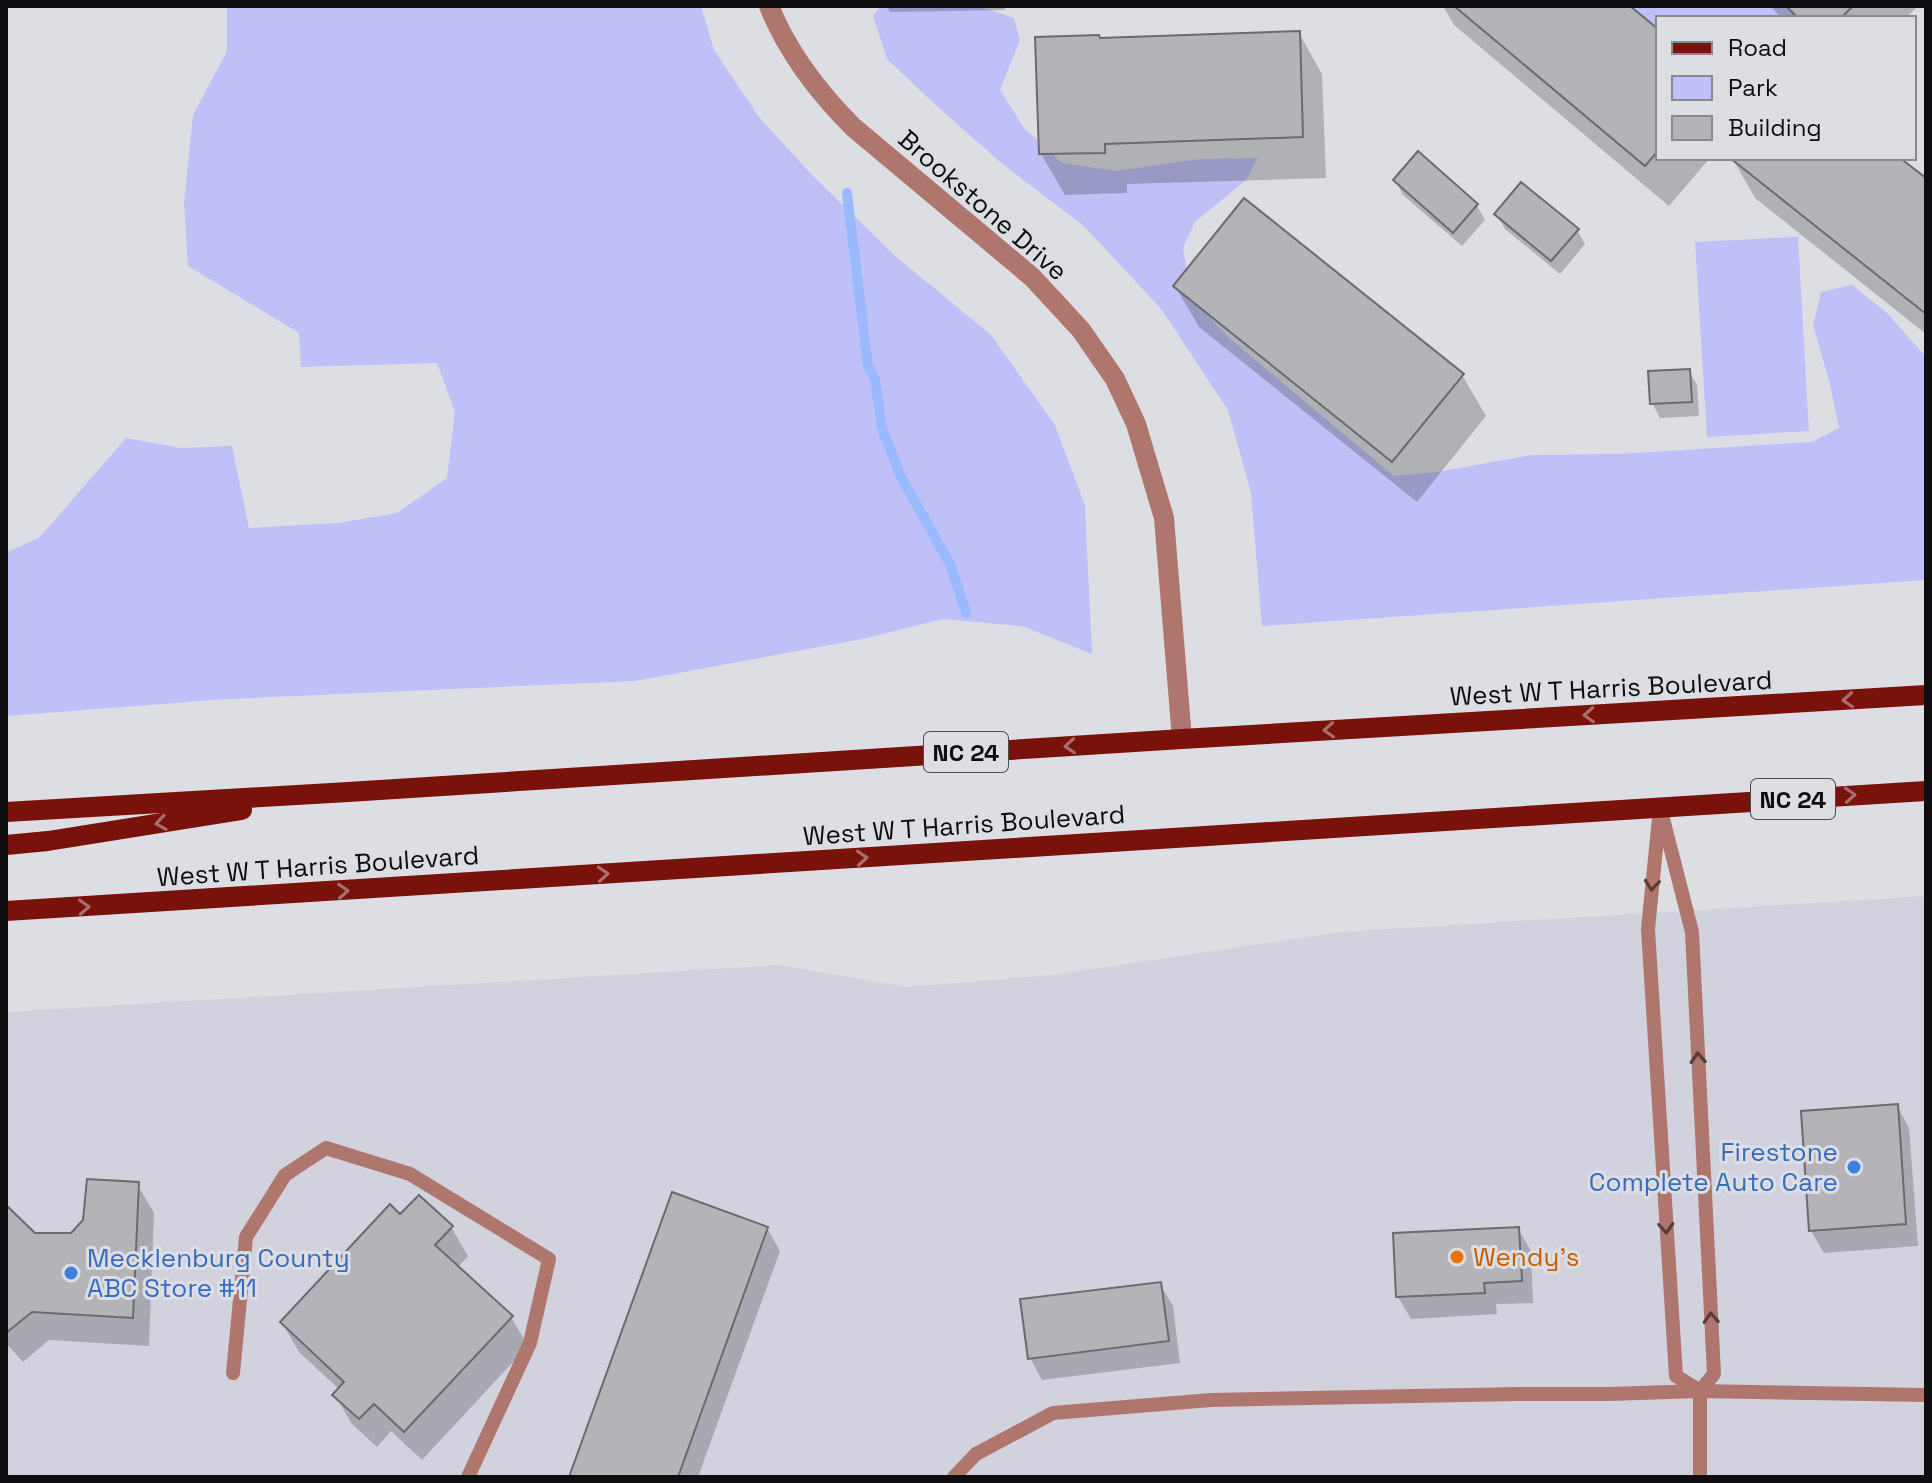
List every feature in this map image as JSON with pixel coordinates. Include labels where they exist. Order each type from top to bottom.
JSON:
[{"type":"main road","name":"West W T Harris Boulevard","points":[[6,812],[1926,695]]},
{"type":"main road","name":"West W T Harris Boulevard","points":[[6,911],[1926,791]]},
{"type":"main road","points":[[6,845],[48,841],[348,792]]},
{"type":"street","name":"Brookstone Drive","points":[[769,6],[803,68],[840,114],[1032,277],[1081,330],[1115,379],[1136,424],[1164,518],[1182,739]]},
{"type":"lane","points":[[1660,807],[1648,929],[1676,1376],[1700,1391]]},
{"type":"lane","points":[[1660,807],[1692,932],[1714,1374],[1700,1391],[1700,1477]]},
{"type":"lane","points":[[233,1373],[246,1237],[285,1175],[326,1148],[410,1174],[549,1259],[530,1343],[468,1477]]},
{"type":"lane","points":[[954,1477],[976,1454],[1053,1413],[1211,1400],[1700,1391],[1926,1395]]},
{"type":"shaded area","points":[[1926,896],[1926,1477],[6,1477],[6,1012],[779,965],[907,987],[1052,975],[1340,932]]},
{"type":"green space","points":[[227,6],[701,6],[714,50],[759,117],[811,174],[894,255],[991,335],[1055,425],[1085,506],[1092,654],[1022,626],[943,619],[862,639],[635,681],[227,699],[6,716],[6,553],[40,537],[126,438],[181,448],[232,446],[249,528],[338,523],[397,513],[447,478],[455,412],[437,363],[301,367],[299,333],[188,266],[184,203],[193,115],[227,51]]},
{"type":"green space","points":[[881,6],[978,6],[1014,18],[1020,40],[1000,90],[1024,128],[1062,163],[1116,171],[1200,159],[1258,158],[1246,180],[1195,222],[1183,248],[1191,297],[1229,338],[1394,476],[1437,472],[1531,455],[1619,454],[1812,442],[1839,428],[1813,325],[1821,292],[1852,285],[1886,312],[1926,357],[1926,580],[1262,626],[1251,493],[1228,410],[1162,310],[1084,226],[1000,162],[887,59],[873,16]]},
{"type":"green space","points":[[1630,6],[1786,6],[1796,16],[1656,16],[1656,27]]},
{"type":"green space","points":[[1798,237],[1809,431],[1707,437],[1695,242]]},
{"type":"building","points":[[1454,6],[1630,6],[1656,27],[1656,153],[1645,166]]},
{"type":"building","points":[[1786,6],[1853,6],[1843,16],[1796,16]]},
{"type":"building","points":[[1300,31],[1303,137],[1105,144],[1105,153],[1039,154],[1035,37],[1099,35],[1100,38]]},
{"type":"building","points":[[1418,151],[1478,204],[1453,233],[1393,180]]},
{"type":"building","points":[[1733,160],[1903,160],[1926,178],[1926,314]]},
{"type":"building","points":[[1521,182],[1579,229],[1551,261],[1494,214]]},
{"type":"building","points":[[1244,198],[1464,374],[1392,462],[1173,286]]},
{"type":"building","points":[[1690,369],[1692,402],[1650,404],[1648,371]]},
{"type":"building","name":"Firestone Complete Auto Care","points":[[1898,1104],[1906,1224],[1809,1231],[1801,1111]]},
{"type":"building","name":"Mecklenburg County ABC Store #11","points":[[87,1179],[139,1182],[133,1318],[32,1312],[6,1333],[6,1209],[8,1207],[35,1233],[71,1233],[83,1220]]},
{"type":"building","points":[[672,1192],[768,1227],[678,1477],[569,1477]]},
{"type":"building","points":[[419,1195],[453,1226],[435,1245],[513,1316],[404,1432],[374,1404],[359,1419],[332,1395],[344,1382],[280,1322],[390,1204],[400,1214]]},
{"type":"building","name":"Wendy's","points":[[1519,1227],[1522,1281],[1484,1283],[1485,1293],[1396,1297],[1393,1233]]},
{"type":"building","points":[[1161,1282],[1169,1341],[1028,1359],[1020,1299]]},
{"type":"waterway","points":[[847,193],[868,366],[875,379],[882,428],[901,477],[950,564],[966,613]]},
{"type":"place","name":"Firestone Complete Auto Care","points":[[1854,1167]]},
{"type":"place","name":"Wendy's","points":[[1457,1257]]},
{"type":"place","name":"Mecklenburg County ABC Store #11","points":[[71,1273]]}]
